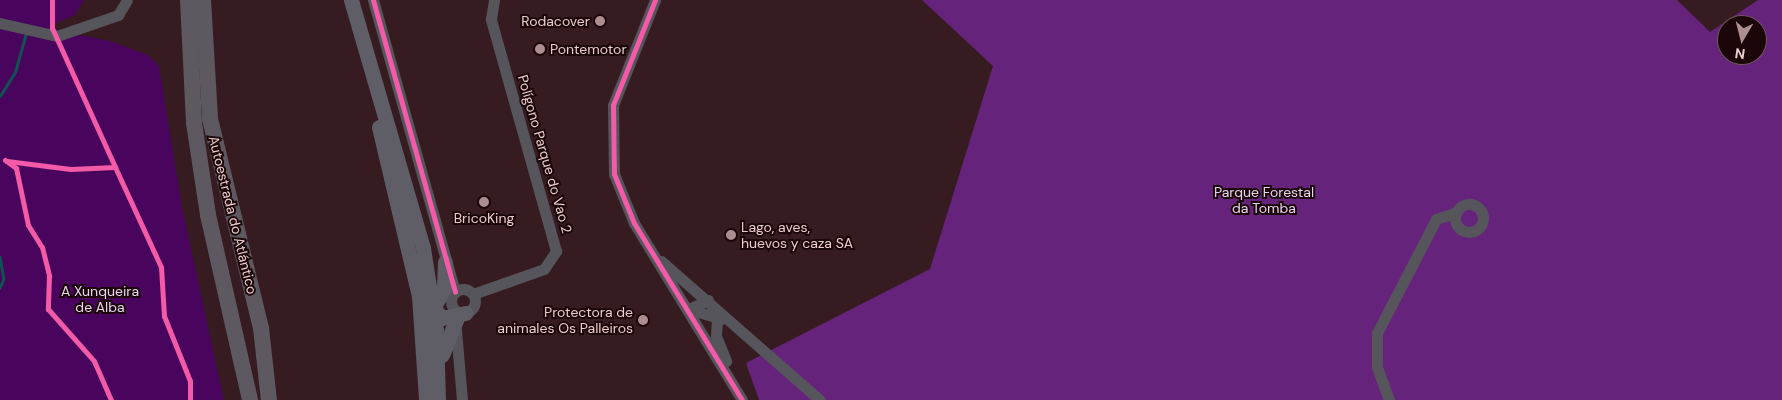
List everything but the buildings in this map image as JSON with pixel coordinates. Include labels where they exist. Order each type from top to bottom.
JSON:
[{"type":"highway","name":"Autoestrada do Atlántico","points":[[188,0],[194,124],[208,215],[250,400]]},
{"type":"highway","name":"Autoestrada do Atlántico","points":[[203,0],[210,118],[260,328],[269,400]]},
{"type":"main road","points":[[343,0],[410,252],[425,333],[426,400]]},
{"type":"main road","points":[[351,0],[423,248],[433,308],[438,400]]},
{"type":"main road","points":[[351,29],[366,64],[433,308],[437,316],[460,316]]},
{"type":"main road","points":[[433,308],[444,288],[445,262]]},
{"type":"main road","points":[[430,400],[446,337],[460,316]]},
{"type":"street","points":[[0,23],[41,34],[72,33],[118,15],[126,0]]},
{"type":"street","points":[[374,0],[445,262],[455,292],[452,306],[460,316],[456,379],[462,400]]},
{"type":"street","name":"Polígono Parque do Vao 2","points":[[473,294],[544,270],[556,251],[490,19],[494,0]]},
{"type":"street","points":[[645,0],[646,24]]},
{"type":"street","points":[[655,0],[646,24],[618,83],[611,152],[622,199],[656,258],[733,381]]},
{"type":"street","points":[[1389,400],[1377,367],[1376,333],[1436,219],[1455,213]]},
{"type":"street","points":[[656,258],[708,300],[820,400]]},
{"type":"street","points":[[455,292],[466,290],[473,294],[474,306],[460,316]]},
{"type":"street","points":[[689,309],[708,300]]},
{"type":"street","points":[[689,309],[731,322]]},
{"type":"street","points":[[717,317],[716,336],[742,400]]},
{"type":"street","points":[[437,376],[456,379]]},
{"type":"green space","name":"A Xunqueira de Alba","points":[[0,0],[84,0],[75,15],[54,24],[62,39],[80,35],[110,41],[148,55],[159,66],[182,207],[224,400],[0,400]]},
{"type":"green space","name":"Parque Forestal da Tomba","points":[[922,0],[1677,0],[1710,32],[1717,27],[1717,65],[1767,65],[1767,15],[1736,15],[1758,0],[1782,0],[1782,400],[759,400],[746,363],[930,269],[993,66]]},
{"type":"waterway","points":[[0,96],[15,72],[26,33]]},
{"type":"waterway","points":[[0,257],[4,279],[0,288]]},
{"type":"cycle path","points":[[52,0],[52,28],[115,167]]},
{"type":"cycle path","points":[[373,0],[455,292]]},
{"type":"cycle path","points":[[655,0],[613,105],[614,174],[634,223],[742,400]]},
{"type":"cycle path","points":[[5,160],[16,168],[28,225],[42,247],[49,276],[48,309],[94,361],[111,400]]},
{"type":"cycle path","points":[[7,161],[71,169],[115,167],[161,267],[164,316],[190,381],[190,400]]},
{"type":"place","name":"Rodacover","points":[[600,21]]},
{"type":"place","name":"Pontemotor","points":[[540,49]]},
{"type":"place","name":"BricoKing","points":[[484,202]]},
{"type":"place","name":"Lago, aves, huevos y caza SA","points":[[731,235]]},
{"type":"place","name":"Protectora de animales Os Palleiros","points":[[643,320]]}]
